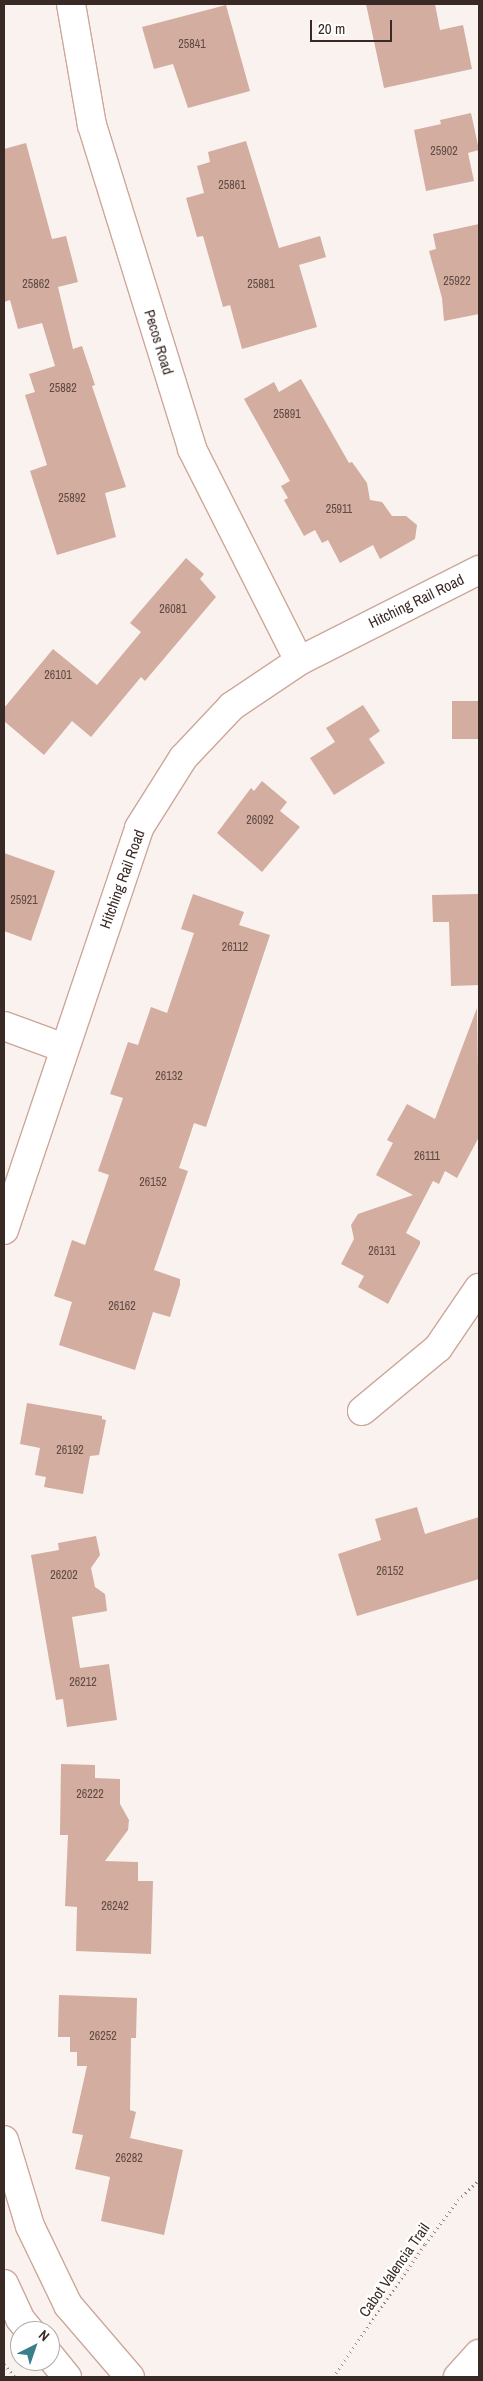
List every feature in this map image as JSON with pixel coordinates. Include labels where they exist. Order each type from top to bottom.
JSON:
[{"type":"street","name":"Pecos Road","points":[[71,4],[92,125],[192,449],[300,661]]},
{"type":"street","name":"Hitching Rail Road","points":[[4,1230],[139,828],[183,758],[232,706],[300,661],[479,570]]},
{"type":"street","points":[[4,1026],[64,1048]]},
{"type":"street","points":[[362,1411],[438,1348],[479,1288]]},
{"type":"street","points":[[4,2140],[30,2226],[68,2304],[130,2377]]},
{"type":"street","points":[[4,2284],[22,2321]]},
{"type":"street","points":[[458,2377],[479,2354]]},
{"type":"path","name":"Cabot Valencia Trail","points":[[333,2377],[425,2244],[458,2200],[479,2180]]},
{"type":"path","points":[[4,2364],[15,2377]]},
{"type":"building","points":[[366,4],[435,4],[440,30],[463,25],[472,69],[384,88]]},
{"type":"building","points":[[226,5],[250,91],[188,108],[173,64],[154,69],[142,27]]},
{"type":"building","points":[[471,113],[479,150],[468,153],[474,181],[426,191],[414,130],[441,124],[440,120]]},
{"type":"building","points":[[246,141],[279,248],[320,236],[326,257],[299,265],[317,327],[242,349],[230,305],[223,307],[203,236],[197,237],[186,198],[204,193],[197,166],[210,162],[208,152]]},
{"type":"building","points":[[26,143],[52,239],[66,236],[78,282],[58,287],[73,349],[82,346],[95,385],[92,386],[126,487],[105,493],[116,537],[57,555],[30,471],[47,465],[25,395],[35,392],[29,374],[55,366],[42,323],[18,329],[10,300],[4,302],[4,149]]},
{"type":"building","points":[[479,224],[479,314],[444,321],[442,298],[429,251],[436,249],[433,234]]},
{"type":"building","points":[[301,379],[349,463],[352,462],[367,483],[370,500],[382,502],[392,516],[406,516],[417,525],[415,539],[380,559],[373,545],[340,563],[328,540],[322,543],[315,530],[304,536],[284,500],[288,498],[281,486],[290,481],[244,399],[274,382],[279,392]]},
{"type":"building","points":[[186,558],[204,574],[200,579],[216,597],[145,681],[141,677],[91,737],[72,721],[44,755],[4,721],[4,708],[53,649],[97,685],[141,632],[130,623]]},
{"type":"building","points":[[452,701],[479,701],[479,739],[452,739]]},
{"type":"building","points":[[363,705],[380,731],[369,739],[385,763],[334,795],[310,758],[335,742],[326,728]]},
{"type":"building","points":[[262,781],[287,802],[280,811],[300,827],[262,872],[217,833],[251,788],[254,791]]},
{"type":"building","points":[[4,853],[55,871],[31,941],[4,931]]},
{"type":"building","points":[[193,894],[244,912],[239,925],[270,935],[206,1127],[194,1123],[179,1168],[188,1171],[154,1270],[180,1279],[180,1285],[170,1317],[153,1312],[135,1370],[59,1345],[72,1302],[54,1296],[72,1240],[85,1245],[109,1175],[98,1171],[123,1098],[110,1094],[128,1042],[138,1045],[151,1007],[167,1013],[194,933],[181,929]]},
{"type":"building","points":[[479,894],[479,985],[451,986],[449,922],[433,922],[432,895]]},
{"type":"building","points":[[477,1008],[479,1137],[457,1178],[445,1171],[439,1184],[433,1181],[406,1233],[420,1241],[420,1244],[388,1304],[358,1287],[364,1276],[341,1264],[354,1239],[351,1225],[358,1214],[413,1195],[376,1175],[393,1143],[387,1140],[407,1104],[435,1119]]},
{"type":"building","points":[[27,1403],[102,1416],[102,1419],[106,1420],[99,1455],[90,1456],[83,1494],[44,1487],[46,1477],[35,1475],[40,1448],[20,1444]]},
{"type":"building","points":[[417,1507],[425,1534],[479,1517],[479,1579],[357,1616],[338,1554],[381,1540],[375,1519]]},
{"type":"building","points":[[96,1536],[100,1555],[91,1568],[95,1587],[105,1594],[107,1611],[72,1617],[80,1668],[109,1664],[117,1720],[67,1727],[63,1699],[56,1700],[31,1555],[59,1550],[58,1543]]},
{"type":"building","points":[[61,1764],[95,1765],[95,1778],[120,1779],[120,1804],[129,1820],[128,1830],[105,1861],[138,1862],[138,1881],[153,1881],[151,1954],[76,1951],[77,1907],[65,1906],[68,1835],[60,1835]]},
{"type":"building","points":[[59,1995],[137,1998],[136,2038],[131,2038],[130,2110],[136,2112],[130,2138],[183,2150],[164,2235],[101,2221],[110,2177],[75,2169],[83,2135],[72,2133],[87,2066],[77,2066],[77,2052],[70,2052],[70,2037],[58,2037]]}]
